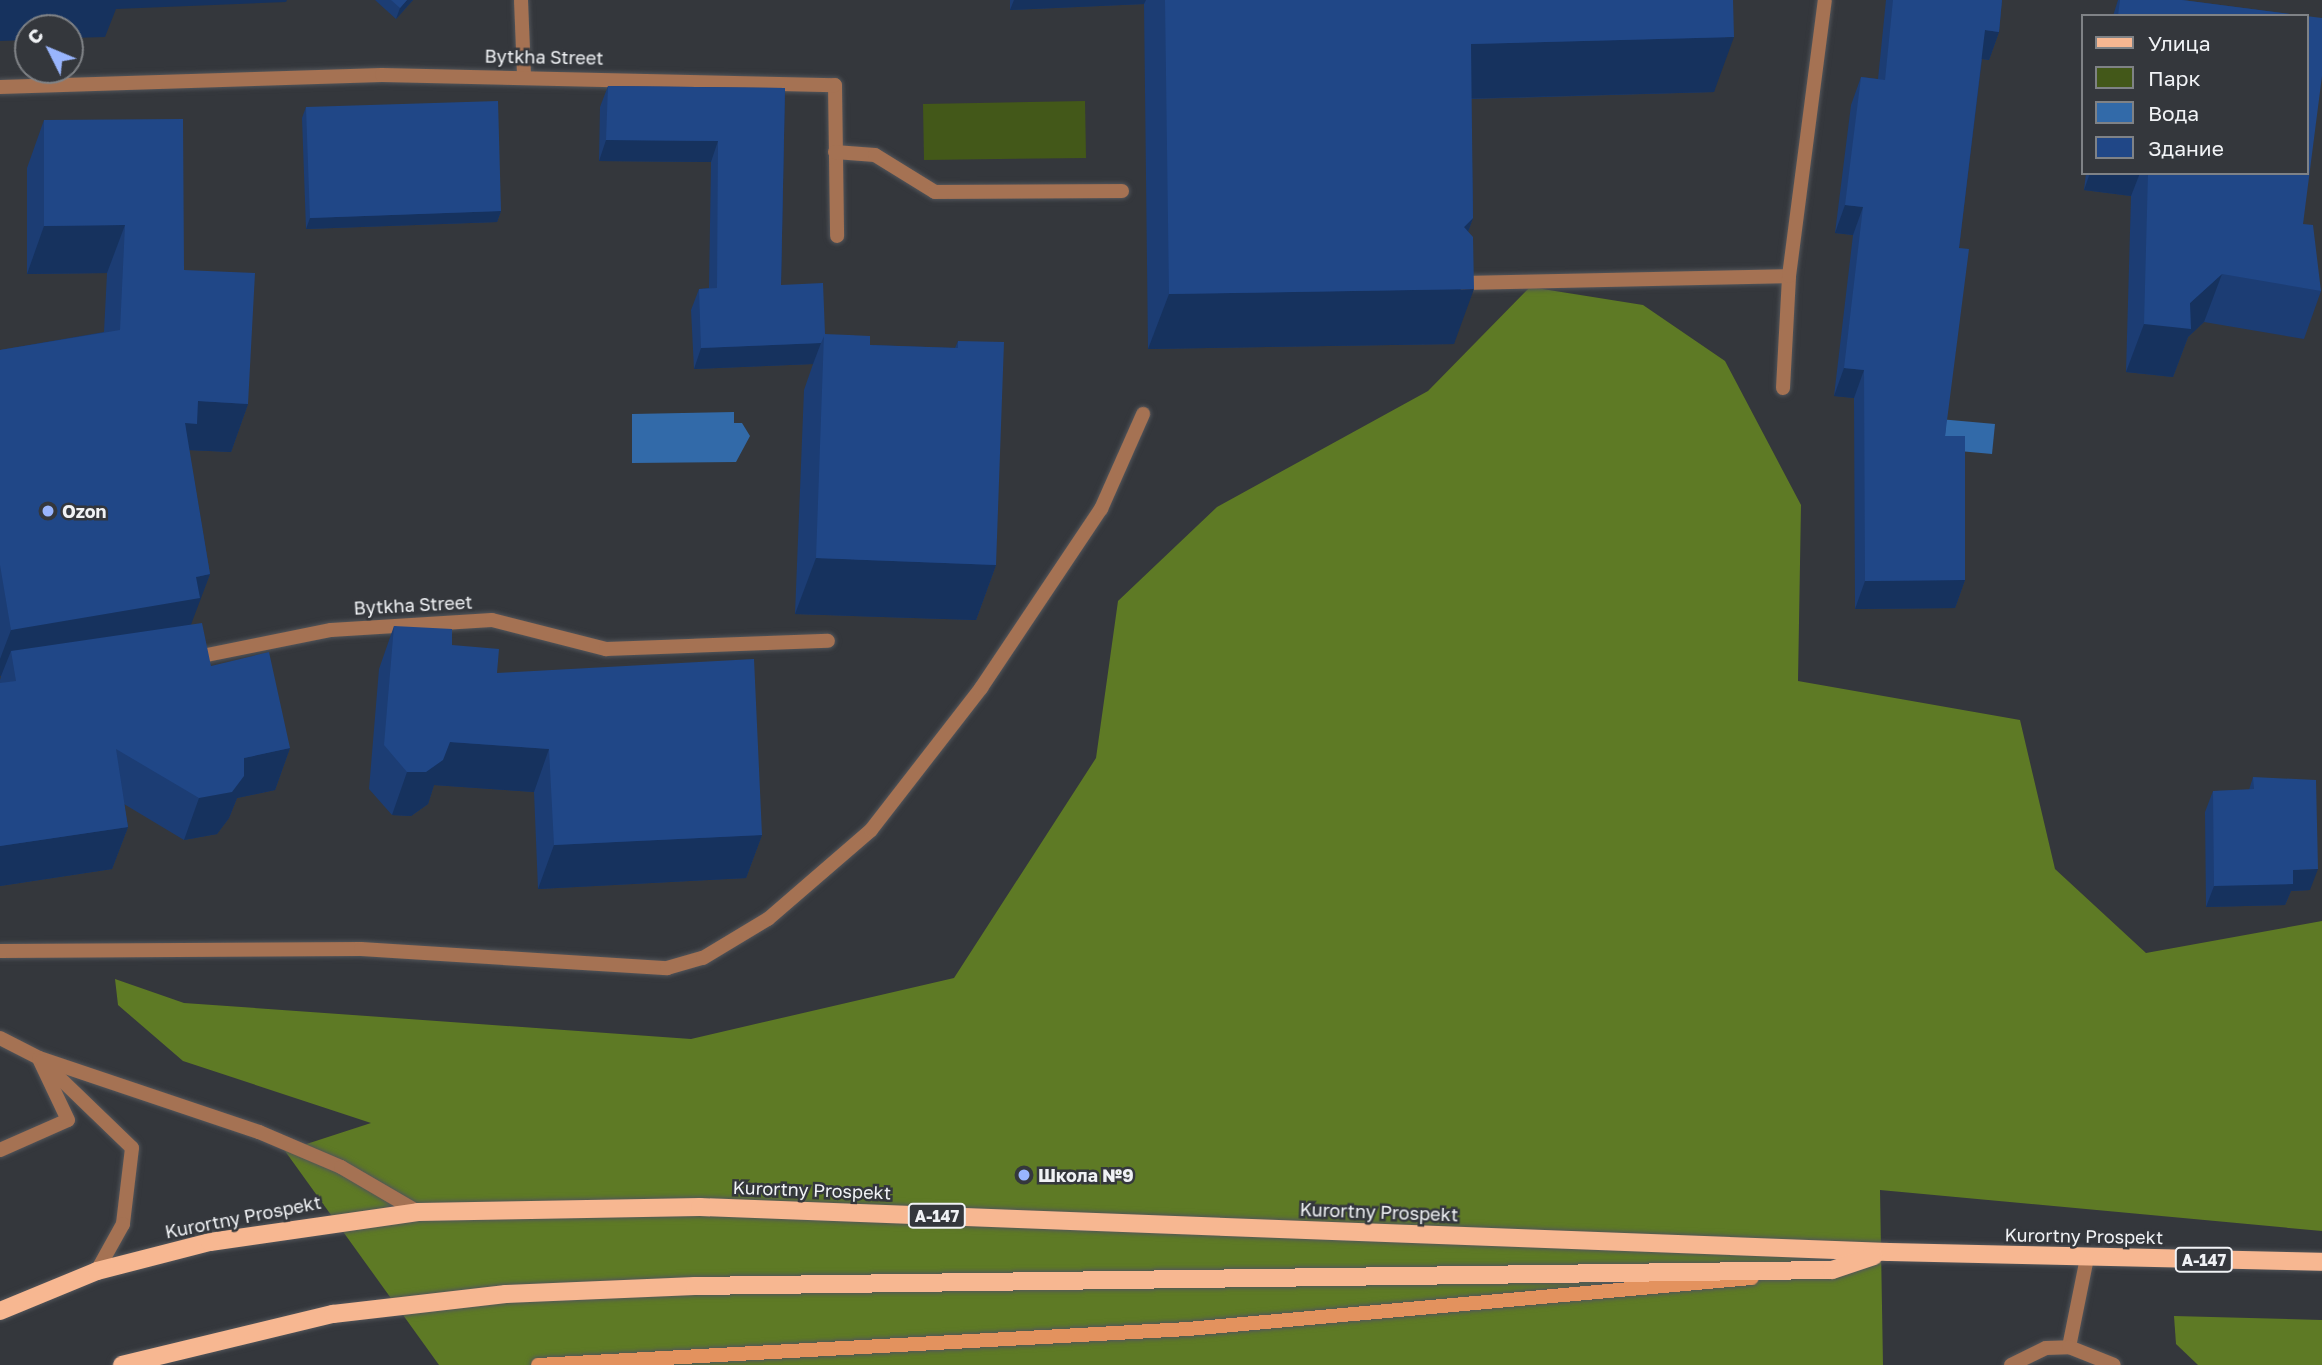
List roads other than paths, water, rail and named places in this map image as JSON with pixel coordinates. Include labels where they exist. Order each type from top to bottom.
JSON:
[{"type":"main road","name":"Kurortny Prospekt","points":[[0,1311],[97,1270],[259,1233],[418,1212],[700,1207],[1888,1252],[2322,1262]]},
{"type":"main road","name":"Kurortny Prospekt","points":[[122,1365],[332,1314],[506,1294],[695,1286],[1832,1270],[1888,1252]]},
{"type":"main road","name":"А-147","points":[[538,1365],[1188,1329],[1832,1270]]},
{"type":"street","points":[[521,0],[524,75]]},
{"type":"street","points":[[1783,388],[1789,276],[1825,0]]},
{"type":"street","name":"Bytkha Street","points":[[0,87],[524,75],[835,85],[835,152]]},
{"type":"street","points":[[837,236],[835,152],[875,155],[935,192],[1122,191]]},
{"type":"street","points":[[1453,283],[1789,276]]},
{"type":"street","points":[[0,951],[361,949],[667,968],[703,958],[768,919],[871,830],[981,688],[1101,509],[1143,414]]},
{"type":"street","name":"Bytkha Street","points":[[171,662],[331,630],[492,620],[606,649],[828,641]]},
{"type":"street","points":[[0,1038],[39,1058],[259,1132],[341,1167],[418,1212]]},
{"type":"street","points":[[0,1150],[68,1120],[39,1058]]},
{"type":"street","points":[[39,1058],[131,1148],[123,1224],[97,1270]]},
{"type":"street","points":[[2069,1347],[2087,1258]]},
{"type":"street","points":[[2011,1365],[2046,1348],[2069,1347],[2114,1365]]},
{"type":"water","points":[[734,412],[734,423],[742,423],[750,436],[736,462],[632,463],[632,414]]},
{"type":"water","points":[[1928,418],[1995,424],[1992,454],[1926,448]]},
{"type":"place","name":"Ozon","points":[[48,511]]},
{"type":"place","name":"Школа №9","points":[[1024,1175]]}]
